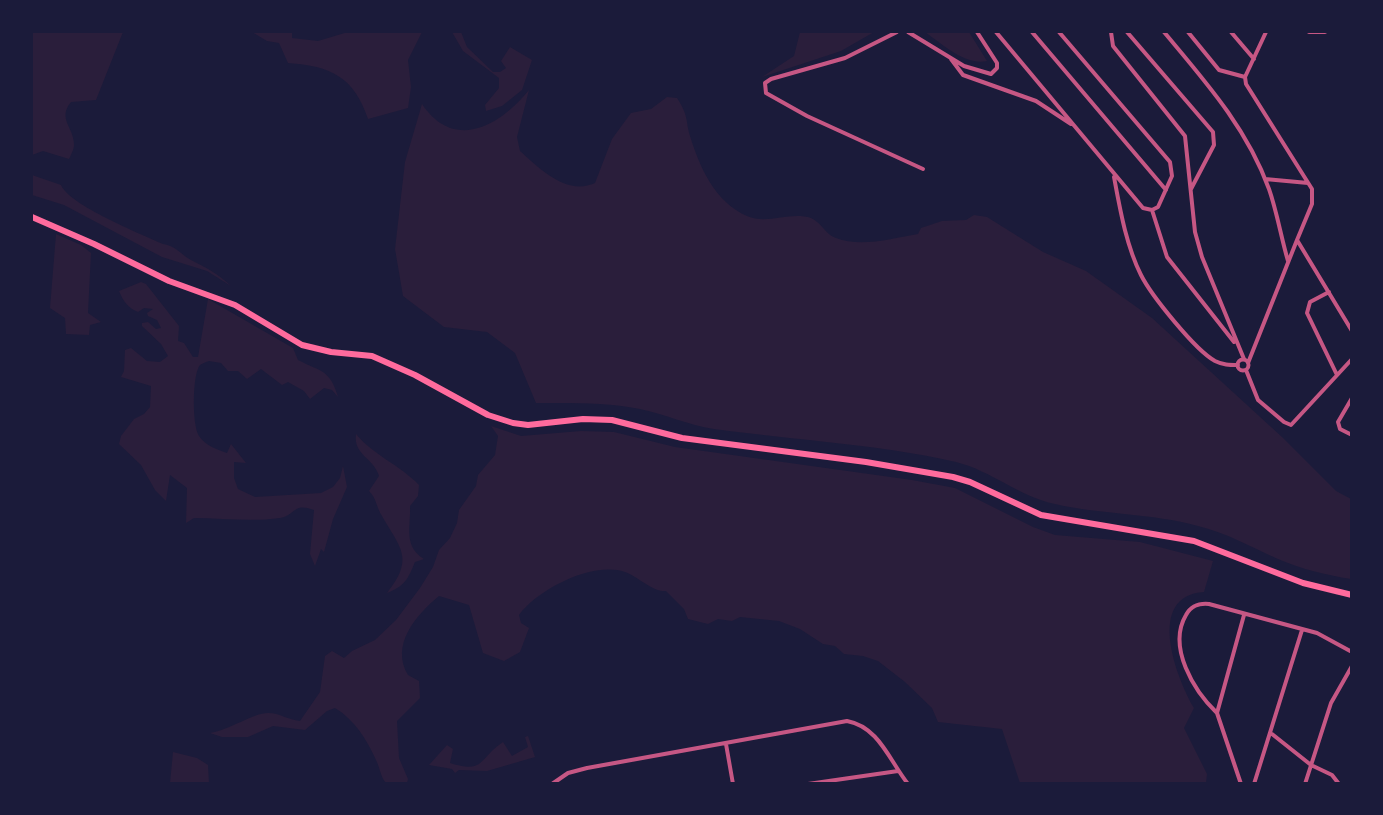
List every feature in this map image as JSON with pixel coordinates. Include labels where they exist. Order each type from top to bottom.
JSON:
[{"type":"main road","points":[[32,217],[94,243],[169,281],[236,306],[302,345],[331,352],[372,356],[415,375],[488,415],[513,423],[528,426],[583,419],[612,420],[682,438],[866,462],[953,477],[970,482],[1041,515],[1194,541],[1303,584],[1352,595]]},
{"type":"street","points":[[897,32],[845,58],[771,79],[765,83],[764,88],[766,93],[807,116],[923,169]]},
{"type":"street","points":[[908,32],[951,59],[985,74],[995,71],[996,63],[977,32]]},
{"type":"street","points":[[996,32],[1113,175],[1143,208],[1152,210],[1158,207],[1172,176],[1170,162],[1059,32]]},
{"type":"street","points":[[1032,32],[1166,190]]},
{"type":"street","points":[[1104,32],[1185,136],[1195,232],[1202,257],[1236,344],[1248,363]]},
{"type":"street","points":[[1110,39],[1111,32]]},
{"type":"street","points":[[1127,32],[1213,132],[1214,145],[1191,190]]},
{"type":"street","points":[[1164,32],[1227,107],[1265,179],[1288,261]]},
{"type":"street","points":[[1188,32],[1219,70],[1245,77]]},
{"type":"street","points":[[1231,32],[1254,59]]},
{"type":"street","points":[[1266,32],[1245,77],[1248,91],[1308,183],[1312,204],[1246,370],[1258,400],[1284,422],[1291,424],[1352,359]]},
{"type":"street","points":[[1309,32],[1325,32]]},
{"type":"street","points":[[951,59],[963,75],[1036,101],[1073,125]]},
{"type":"street","points":[[1113,175],[1119,206],[1141,275],[1200,349],[1221,364],[1238,365],[1244,360]]},
{"type":"street","points":[[1265,179],[1308,183]]},
{"type":"street","points":[[1152,210],[1167,257],[1236,344]]},
{"type":"street","points":[[1298,240],[1352,331]]},
{"type":"street","points":[[1329,292],[1310,302],[1307,313],[1337,375]]},
{"type":"street","points":[[1238,365],[1240,370],[1246,370]]},
{"type":"street","points":[[1352,398],[1338,422],[1340,429],[1352,435]]},
{"type":"street","points":[[1241,783],[1217,713],[1197,691],[1187,669],[1180,640],[1183,619],[1190,609],[1204,603],[1332,639],[1352,652]]},
{"type":"street","points":[[1217,713],[1244,615]]},
{"type":"street","points":[[1254,783],[1266,743],[1272,734],[1302,630]]},
{"type":"street","points":[[1305,783],[1330,703],[1352,666]]},
{"type":"street","points":[[552,783],[568,773],[587,768],[847,721],[859,724],[871,732],[884,746],[898,771],[908,783]]},
{"type":"street","points":[[1272,734],[1311,765],[1332,775],[1339,783]]},
{"type":"street","points":[[726,744],[734,783]]},
{"type":"street","points":[[808,783],[898,771]]},
{"type":"shaded area","points":[[32,32],[123,32],[96,100],[71,102],[67,108],[66,118],[74,145],[69,159],[43,151],[32,155]]},
{"type":"shaded area","points":[[252,32],[292,32],[292,38],[318,41],[348,32],[422,32],[408,60],[411,87],[408,108],[368,119],[356,93],[339,76],[317,67],[288,63],[279,43],[267,41]]},
{"type":"shaded area","points":[[452,32],[461,32],[467,47],[493,72],[500,72],[506,68],[501,61],[510,47],[532,60],[522,90],[502,106],[486,111],[485,105],[499,88],[499,78],[463,51]]},
{"type":"shaded area","points":[[800,32],[874,32],[841,51],[762,77],[794,56]]},
{"type":"shaded area","points":[[925,32],[969,32],[987,61],[979,62],[962,57]]},
{"type":"shaded area","points":[[529,90],[517,137],[520,151],[554,179],[564,183],[585,186],[595,183],[612,139],[631,113],[651,109],[667,97],[677,98],[685,114],[699,160],[710,183],[726,202],[747,216],[763,219],[803,216],[818,222],[832,236],[856,242],[918,234],[921,228],[942,221],[966,220],[974,215],[987,217],[1043,252],[1086,271],[1152,318],[1282,437],[1336,491],[1351,499],[1351,579],[1296,566],[1229,536],[1198,526],[1163,519],[1073,508],[1042,501],[982,471],[956,462],[866,447],[714,429],[649,411],[614,405],[536,403],[515,353],[487,332],[444,327],[403,296],[395,249],[405,162],[422,104],[435,119],[448,127],[462,130],[491,123],[505,114]]},
{"type":"shaded area","points":[[32,175],[61,185],[67,193],[91,210],[175,248],[231,286],[207,271],[162,257],[64,205],[32,195]]},
{"type":"shaded area","points":[[56,234],[81,245],[91,253],[88,313],[101,322],[90,325],[89,335],[66,334],[65,318],[50,308]]},
{"type":"shaded area","points":[[141,282],[146,284],[179,326],[178,341],[184,343],[193,357],[198,357],[208,299],[293,348],[298,360],[324,372],[332,381],[338,397],[332,390],[324,388],[310,399],[304,391],[288,382],[282,385],[261,369],[247,379],[238,371],[228,371],[221,363],[209,361],[200,365],[197,370],[194,389],[195,422],[199,436],[208,445],[227,453],[231,444],[246,463],[234,462],[234,478],[238,489],[255,497],[321,493],[333,487],[340,478],[343,466],[347,487],[333,519],[324,552],[321,549],[315,566],[310,554],[314,510],[302,507],[280,518],[248,520],[194,518],[186,523],[187,488],[170,475],[166,501],[155,490],[141,465],[119,444],[121,436],[134,419],[144,414],[150,407],[151,386],[121,377],[124,371],[125,350],[131,348],[147,361],[160,362],[168,356],[161,344],[142,326],[142,323],[148,322],[156,329],[161,328],[157,320],[148,316],[147,313],[153,309],[144,308],[138,312],[134,310],[126,304],[119,291]]},
{"type":"shaded area","points":[[491,426],[521,436],[581,431],[614,432],[675,447],[955,488],[1033,527],[1055,535],[1140,542],[1213,561],[1204,592],[1186,597],[1175,607],[1170,622],[1170,640],[1174,659],[1194,708],[1184,728],[1207,774],[1206,783],[1020,783],[1002,729],[938,722],[932,708],[905,682],[878,661],[863,656],[844,654],[835,646],[823,644],[800,629],[779,621],[740,617],[732,621],[718,619],[708,624],[688,619],[684,609],[666,591],[651,587],[625,572],[612,570],[598,570],[567,580],[552,587],[528,605],[519,615],[521,623],[529,628],[520,652],[504,661],[483,653],[469,605],[439,596],[422,612],[408,631],[402,653],[403,664],[408,675],[419,681],[420,698],[397,721],[399,758],[408,779],[407,783],[388,784],[386,782],[364,738],[349,718],[335,708],[327,711],[305,730],[273,726],[248,737],[222,737],[210,733],[268,713],[300,721],[320,692],[325,656],[332,651],[344,658],[352,651],[375,640],[396,620],[433,567],[439,550],[450,538],[457,523],[459,510],[476,486],[478,475],[495,455],[498,436]]},
{"type":"shaded area","points":[[356,434],[370,448],[419,485],[418,496],[410,506],[410,535],[413,548],[424,559],[415,562],[402,585],[387,593],[401,571],[402,553],[369,491],[379,476],[358,447]]},
{"type":"shaded area","points":[[528,736],[535,757],[487,771],[459,770],[455,773],[452,769],[429,765],[447,745],[453,749],[450,763],[461,766],[476,766],[503,742],[512,756],[528,747],[525,737]]},
{"type":"shaded area","points":[[173,752],[197,758],[208,765],[209,783],[170,783]]}]
